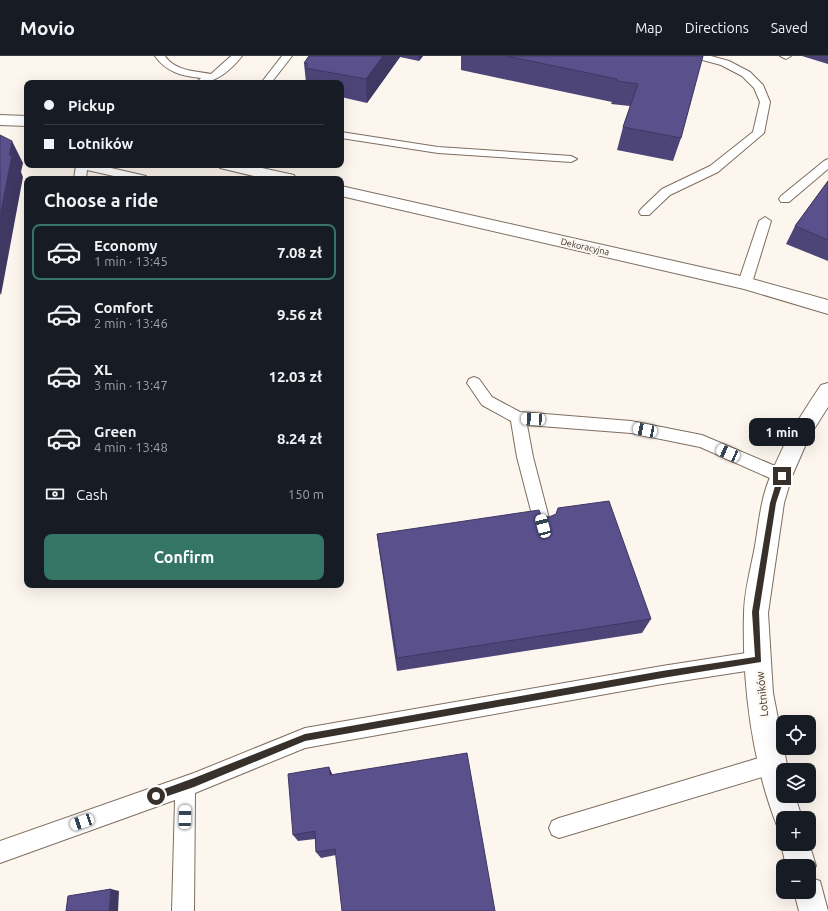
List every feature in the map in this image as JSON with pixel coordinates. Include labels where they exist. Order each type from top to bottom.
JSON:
[{"type":"street","points":[[0,120],[24,121]]},
{"type":"street","points":[[239,168],[275,176]]},
{"type":"street","name":"Dekoracyjna","points":[[344,192],[746,283],[828,307]]},
{"type":"street","name":"Lotników","points":[[786,811],[772,764],[760,693],[756,612],[773,503],[800,432],[828,391]]},
{"type":"street","points":[[811,899],[814,911]]},
{"type":"lane","points":[[160,56],[162,61],[180,72],[213,77]]},
{"type":"lane","points":[[206,80],[213,77],[237,56]]},
{"type":"lane","points":[[268,80],[287,56]]},
{"type":"lane","points":[[645,212],[666,192],[714,168],[758,133],[765,102],[759,87],[746,74],[725,63],[699,56]]},
{"type":"lane","points":[[344,135],[438,150],[571,159]]},
{"type":"lane","points":[[785,199],[828,163]]},
{"type":"lane","points":[[96,168],[129,176]]},
{"type":"lane","points":[[746,283],[765,221]]},
{"type":"lane","points":[[474,383],[487,401],[518,418],[631,427],[702,441],[782,476]]},
{"type":"lane","points":[[518,418],[525,457],[543,526]]},
{"type":"lane","points":[[0,852],[185,786],[305,738],[662,675],[759,660]]},
{"type":"lane","points":[[559,828],[772,764]]},
{"type":"lane","points":[[183,911],[185,786]]},
{"type":"building","points":[[309,56],[383,56],[366,79],[305,68],[308,64],[304,63]]},
{"type":"building","points":[[506,56],[703,56],[681,138],[623,127],[638,84],[617,81],[617,79]]},
{"type":"building","points":[[0,135],[12,141],[9,155],[12,155],[0,216]]},
{"type":"building","points":[[828,181],[828,240],[795,226]]},
{"type":"building","points":[[609,501],[651,619],[397,658],[377,534],[539,510],[541,515],[549,517],[556,514],[558,508]]},
{"type":"building","points":[[467,753],[495,911],[342,911],[335,849],[316,852],[315,831],[293,835],[288,774],[329,767],[330,775]]},
{"type":"building","points":[[111,889],[109,911],[66,911],[68,896]]},
{"type":"route","points":[[156,796],[305,738],[662,675],[759,660],[756,612],[773,503],[782,476]]}]
